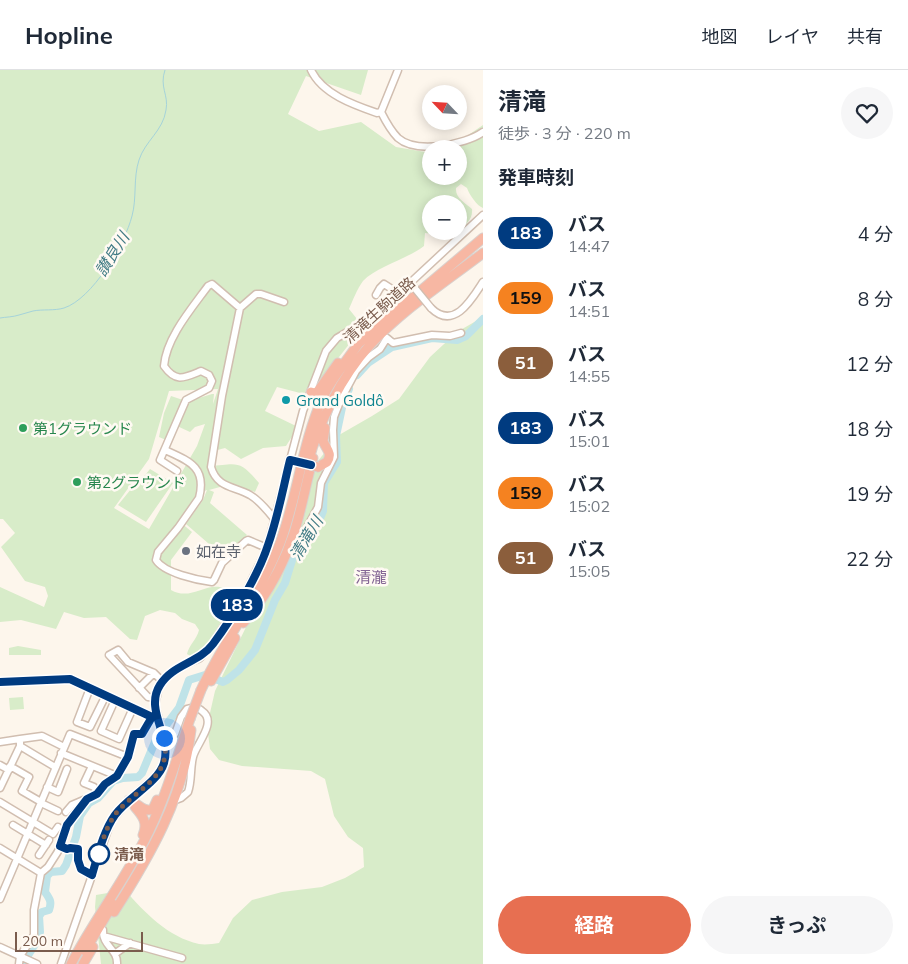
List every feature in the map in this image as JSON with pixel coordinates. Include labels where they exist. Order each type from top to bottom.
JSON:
[{"type":"highway","name":"清滝生駒道路","points":[[71,963],[126,872],[155,818],[181,746],[224,645],[254,595],[280,544],[294,497],[304,453],[324,394],[359,343],[483,238]]},
{"type":"highway","name":"清滝生駒道路","points":[[203,692],[281,554],[294,517],[310,454],[333,400],[343,384],[369,346],[386,329],[483,253]]},
{"type":"highway","points":[[310,392],[315,393],[318,391],[356,341],[379,327]]},
{"type":"highway","points":[[243,623],[259,606],[290,544],[316,450],[325,424],[343,384]]},
{"type":"highway","points":[[294,461],[318,467],[324,464],[328,459],[329,453],[322,438],[325,424]]},
{"type":"highway","points":[[316,450],[319,446],[325,446]]},
{"type":"highway","name":"清滝生駒道路","points":[[71,963],[148,844],[165,809],[193,719]]},
{"type":"highway","points":[[71,963],[92,948],[105,934],[150,852],[173,801],[181,792],[191,730]]},
{"type":"highway","points":[[129,800],[145,810],[152,809],[181,746]]},
{"type":"highway","points":[[126,872],[145,832],[146,824],[144,817],[129,800]]},
{"type":"street","points":[[311,70],[315,77],[339,97],[371,111],[380,112]]},
{"type":"street","points":[[380,112],[398,70]]},
{"type":"street","points":[[380,112],[399,139],[410,144],[446,145],[463,141],[483,132]]},
{"type":"street","points":[[71,963],[92,875],[111,822],[116,813],[161,770],[166,753],[164,737],[156,717],[156,698],[159,686],[179,667],[200,658],[212,645],[248,588],[267,548],[294,461],[303,411],[323,358],[337,338],[361,324],[411,284],[483,216]]},
{"type":"street","points":[[411,284],[436,313],[445,316],[454,315],[461,311],[483,282]]},
{"type":"street","points":[[177,471],[160,460],[186,400],[209,388],[212,381],[209,375],[201,371],[186,377],[172,376],[164,366],[166,352],[171,340],[208,286],[212,284],[240,308]]},
{"type":"street","points":[[376,295],[384,284],[398,293]]},
{"type":"street","points":[[275,520],[250,495],[220,483],[214,476],[211,467],[222,396],[240,308],[256,294],[284,302]]},
{"type":"street","points":[[290,544],[293,545],[304,533],[317,511],[321,483],[334,457],[333,430],[336,410],[356,371],[369,357],[380,349],[387,338],[393,343],[432,335],[450,336],[461,333]]},
{"type":"street","points":[[165,450],[189,461],[198,471],[200,475],[200,493],[199,498],[178,528],[158,552],[156,560],[158,564],[187,577],[212,582],[222,563],[246,541],[248,540],[267,548]]},
{"type":"street","points":[[156,698],[148,697],[109,655],[118,650],[128,662],[154,674],[163,682]]},
{"type":"street","points":[[139,688],[154,674]]},
{"type":"street","points":[[0,682],[70,679],[156,717]]},
{"type":"street","points":[[90,688],[77,722],[90,727],[106,695]]},
{"type":"street","points":[[116,700],[101,731],[119,739],[133,708]]},
{"type":"street","points":[[164,737],[175,734],[181,717],[187,709],[197,708],[204,711],[207,716],[208,724],[193,755],[190,770],[190,787],[188,792],[181,792]]},
{"type":"street","points":[[66,812],[75,803],[97,794],[105,784],[117,776],[128,757],[134,734],[142,734],[156,717]]},
{"type":"street","points":[[0,899],[70,734],[128,757]]},
{"type":"street","points":[[0,742],[20,743],[42,736],[62,750],[92,766],[117,776]]},
{"type":"street","points":[[20,743],[55,767]]},
{"type":"street","points":[[0,788],[20,743]]},
{"type":"street","points":[[0,765],[30,777],[22,791],[58,811]]},
{"type":"street","points":[[92,766],[84,783],[94,787],[97,794]]},
{"type":"street","points":[[47,787],[58,792],[67,769]]},
{"type":"street","points":[[19,964],[20,956],[35,931],[34,910],[40,873],[48,867],[60,846],[67,825],[87,799]]},
{"type":"street","points":[[0,802],[53,834],[58,826]]},
{"type":"street","points":[[12,825],[47,842],[39,854]]},
{"type":"street","points":[[60,846],[67,849],[78,849],[78,860],[81,869],[92,875]]},
{"type":"street","points":[[0,848],[40,873]]},
{"type":"street","points":[[117,964],[116,954],[107,946],[103,937],[105,934],[182,958]]},
{"type":"street","points":[[116,954],[130,943]]},
{"type":"street","points":[[92,948],[107,946]]},
{"type":"street","points":[[0,947],[37,964]]},
{"type":"green space","points":[[0,70],[368,70],[361,95],[306,76],[288,114],[319,131],[361,122],[396,147],[422,151],[422,185],[460,185],[456,188],[457,195],[422,195],[422,240],[424,240],[424,246],[376,271],[363,281],[349,309],[357,319],[358,333],[320,381],[309,385],[304,394],[277,387],[265,411],[296,426],[286,446],[263,448],[241,459],[225,448],[210,452],[209,466],[237,465],[247,470],[259,483],[255,492],[231,484],[209,490],[214,492],[210,503],[247,535],[227,557],[224,557],[186,524],[203,500],[207,490],[198,494],[180,522],[192,532],[171,560],[171,590],[188,593],[211,587],[219,587],[227,590],[235,597],[207,646],[192,657],[187,654],[199,630],[195,624],[182,619],[175,613],[160,610],[145,616],[137,640],[130,639],[106,617],[84,618],[64,612],[56,629],[21,620],[0,622],[0,587],[44,607],[48,596],[45,587],[25,581],[1,547],[15,533],[3,519],[0,519]],"holes":[[[218,389],[213,404],[214,394],[189,401],[177,426],[190,432],[195,427],[205,424],[197,446],[149,529],[114,508],[149,459],[169,391]]]},
{"type":"green space","points":[[483,125],[483,208],[474,200],[467,188],[462,185],[467,185],[467,140],[461,140]]},
{"type":"green space","points":[[467,205],[472,209],[467,222]]},
{"type":"green space","points":[[483,317],[483,964],[101,964],[95,907],[96,895],[125,890],[149,915],[167,930],[188,941],[199,944],[212,944],[219,943],[233,918],[252,900],[282,892],[322,887],[345,878],[364,867],[363,848],[348,837],[334,816],[325,779],[311,771],[242,766],[219,760],[210,749],[207,726],[215,691],[247,625],[273,561],[277,535],[295,489],[339,435],[399,399],[430,357],[457,332]]},
{"type":"green space","points":[[171,396],[183,400],[166,440],[159,437],[164,413]]},
{"type":"green space","points":[[150,469],[173,483],[146,522],[118,505]]},
{"type":"green space","points":[[18,646],[41,650],[41,655],[9,655],[9,648]]},
{"type":"green space","points":[[23,697],[24,709],[10,710],[9,698]]},
{"type":"waterway","name":"讃良川","points":[[0,318],[33,311],[64,308],[75,303],[106,269],[122,241],[132,216],[139,160],[164,117],[167,105],[163,86],[165,70]]},
{"type":"waterway","name":"清滝川","points":[[357,375],[368,363],[392,347],[432,338],[457,340],[466,336],[483,319]]},
{"type":"waterway","name":"清滝川","points":[[25,964],[25,960],[37,941],[40,932],[39,916],[42,912],[49,910],[50,907],[50,901],[45,892],[47,876],[51,872],[62,871],[66,865],[76,837],[80,816],[89,803],[98,798],[113,781],[138,777],[142,773],[157,737],[179,708],[189,680],[205,675],[223,682],[239,670],[255,650],[275,600],[285,583],[293,557],[298,548],[317,526],[323,511],[324,483],[337,462],[336,436],[343,403],[349,389]]},
{"type":"bus line","name":"183","points":[[0,682],[70,679],[152,717],[142,734],[134,734],[128,757],[117,776],[105,784],[97,794],[87,799],[64,831],[60,846],[67,849],[78,849],[78,860],[81,869],[92,875],[105,833],[116,813],[155,777],[161,770],[164,762],[166,745],[155,705],[159,686],[169,674],[179,667],[200,658],[212,645],[248,588],[268,545],[290,460],[311,465]]},
{"type":"place","name":"Grand Goldô","points":[[286,400]]},
{"type":"place","name":"第1グラウンド","points":[[23,428]]},
{"type":"place","name":"第2グラウンド","points":[[77,482]]},
{"type":"place","name":"如在寺","points":[[186,551]]},
{"type":"place","name":"清滝","points":[[99,854]]},
{"type":"district","name":"清瀧","points":[[371,577]]},
{"type":"route","points":[[99,854],[105,833],[116,813],[161,770],[166,753],[164,738]]}]
